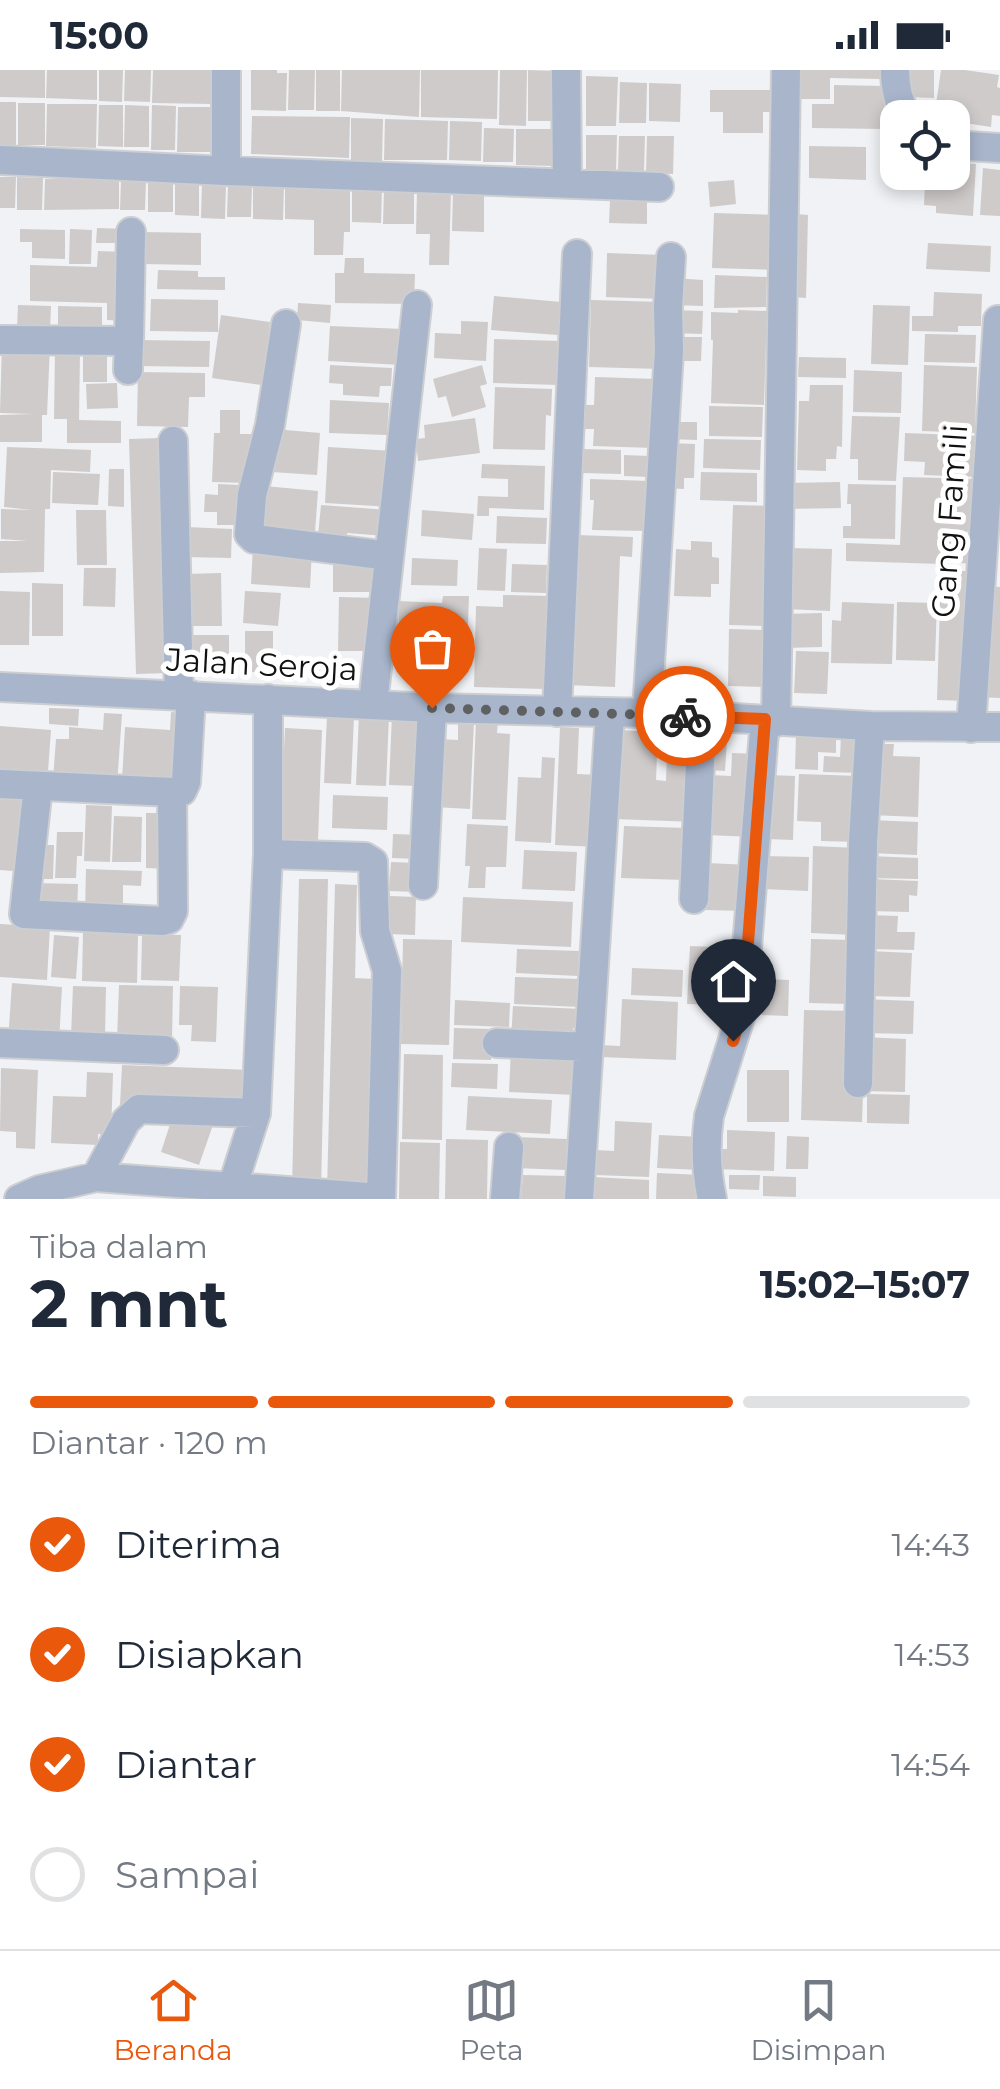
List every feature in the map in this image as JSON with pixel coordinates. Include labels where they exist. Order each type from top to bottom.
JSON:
[{"type":"street","points":[[226,70],[226,171]]},
{"type":"street","points":[[566,70],[567,182]]},
{"type":"street","points":[[712,1199],[707,1167],[708,1116],[742,1012],[770,721],[786,70]]},
{"type":"street","points":[[895,70],[898,100]]},
{"type":"street","points":[[970,146],[1000,148]]},
{"type":"street","points":[[0,160],[659,187]]},
{"type":"street","points":[[128,370],[131,232]]},
{"type":"street","points":[[557,712],[577,254]]},
{"type":"street","points":[[647,713],[671,258]]},
{"type":"street","points":[[374,704],[417,306]]},
{"type":"street","name":"Gang Famili","points":[[971,728],[998,320]]},
{"type":"street","points":[[286,324],[278,388],[252,495],[250,534],[254,539],[390,556]]},
{"type":"street","points":[[0,340],[129,341]]},
{"type":"street","points":[[0,784],[182,790],[186,782],[185,695],[173,441]]},
{"type":"street","name":"Jalan Seroja","points":[[0,686],[870,726],[1000,727]]},
{"type":"street","points":[[232,1188],[256,1113],[268,854],[268,698]]},
{"type":"street","points":[[423,885],[432,708]]},
{"type":"street","points":[[579,1199],[610,714]]},
{"type":"street","points":[[694,899],[702,716]]},
{"type":"street","points":[[858,1083],[862,860],[870,726]]},
{"type":"street","points":[[38,786],[24,914],[52,917],[168,920],[172,911],[172,792]]},
{"type":"street","points":[[19,1199],[39,1190],[96,1178],[381,1198],[386,971],[374,930],[373,862],[365,856],[268,854]]},
{"type":"street","points":[[0,1043],[164,1050]]},
{"type":"street","points":[[497,1043],[589,1047]]},
{"type":"street","points":[[96,1178],[126,1121],[139,1109],[256,1113]]},
{"type":"street","points":[[505,1199],[510,1147]]},
{"type":"building","points":[[0,70],[45,70],[45,98],[0,97]]},
{"type":"building","points":[[47,70],[97,70],[97,100],[46,98]]},
{"type":"building","points":[[99,70],[123,70],[122,102],[99,101]]},
{"type":"building","points":[[125,70],[151,70],[150,102],[124,101]]},
{"type":"building","points":[[153,70],[212,70],[212,104],[152,103]]},
{"type":"building","points":[[251,70],[287,73],[286,111],[251,110]]},
{"type":"building","points":[[289,70],[315,70],[314,110],[288,110]]},
{"type":"building","points":[[316,70],[340,70],[340,111],[316,111]]},
{"type":"building","points":[[342,70],[420,70],[419,117],[341,111]]},
{"type":"building","points":[[421,70],[498,70],[497,119],[421,117]]},
{"type":"building","points":[[500,70],[527,70],[526,126],[499,125]]},
{"type":"building","points":[[528,70],[558,71],[557,121],[528,121]]},
{"type":"building","points":[[791,70],[880,70],[880,79],[830,78],[830,99],[790,99]]},
{"type":"building","points":[[908,70],[934,70],[934,98],[908,97]]},
{"type":"building","points":[[941,70],[999,75],[1000,116],[992,115],[991,127],[970,124],[970,100],[937,100]]},
{"type":"building","points":[[586,76],[618,77],[616,126],[586,126]]},
{"type":"building","points":[[620,82],[647,83],[646,123],[619,123]]},
{"type":"building","points":[[649,83],[681,84],[680,122],[649,121]]},
{"type":"building","points":[[834,85],[885,86],[885,100],[880,100],[880,129],[812,128],[812,104],[834,104]]},
{"type":"building","points":[[710,90],[771,90],[771,112],[763,112],[763,133],[723,133],[723,112],[710,112]]},
{"type":"building","points":[[0,102],[16,102],[16,148],[0,148]]},
{"type":"building","points":[[18,103],[45,103],[45,145],[18,145]]},
{"type":"building","points":[[47,104],[97,104],[96,148],[46,146]]},
{"type":"building","points":[[99,105],[123,105],[123,147],[98,146]]},
{"type":"building","points":[[125,105],[149,106],[149,147],[124,147]]},
{"type":"building","points":[[152,105],[176,106],[175,150],[151,150]]},
{"type":"building","points":[[178,107],[212,107],[211,152],[177,152]]},
{"type":"building","points":[[252,116],[350,117],[349,158],[251,154]]},
{"type":"building","points":[[351,118],[383,119],[382,162],[351,161]]},
{"type":"building","points":[[385,119],[448,121],[447,160],[384,160]]},
{"type":"building","points":[[450,121],[482,122],[481,161],[449,160]]},
{"type":"building","points":[[484,128],[514,129],[513,162],[483,162]]},
{"type":"building","points":[[516,129],[555,129],[554,166],[516,165]]},
{"type":"building","points":[[586,135],[617,135],[616,172],[586,172]]},
{"type":"building","points":[[619,136],[645,136],[644,172],[618,171]]},
{"type":"building","points":[[647,136],[674,136],[673,174],[646,173]]},
{"type":"building","points":[[809,146],[866,147],[866,180],[809,178]]},
{"type":"building","points":[[970,163],[976,164],[973,216],[936,213],[936,206],[924,205],[925,190],[970,190]]},
{"type":"building","points":[[983,168],[1000,170],[1000,216],[980,215]]},
{"type":"building","points":[[0,177],[16,177],[15,208],[0,208]]},
{"type":"building","points":[[17,177],[43,178],[42,210],[17,210]]},
{"type":"building","points":[[45,179],[119,179],[119,209],[44,210]]},
{"type":"building","points":[[121,180],[146,180],[145,210],[120,210]]},
{"type":"building","points":[[734,180],[736,204],[710,207],[708,182]]},
{"type":"building","points":[[148,181],[173,181],[173,212],[148,212]]},
{"type":"building","points":[[175,182],[199,183],[199,216],[175,215]]},
{"type":"building","points":[[202,183],[226,183],[225,219],[201,218]]},
{"type":"building","points":[[228,184],[252,184],[251,217],[227,217]]},
{"type":"building","points":[[253,184],[284,185],[283,220],[253,219]]},
{"type":"building","points":[[285,185],[350,186],[350,232],[344,232],[343,255],[314,255],[314,220],[285,219]]},
{"type":"building","points":[[352,188],[382,188],[381,223],[352,222]]},
{"type":"building","points":[[384,189],[414,190],[414,224],[383,224]]},
{"type":"building","points":[[417,190],[451,191],[449,265],[429,265],[430,234],[416,234]]},
{"type":"building","points":[[453,190],[484,191],[484,232],[452,231]]},
{"type":"building","points":[[610,200],[647,202],[647,224],[609,223]]},
{"type":"building","points":[[714,213],[779,215],[777,270],[712,268]]},
{"type":"building","points":[[796,214],[808,215],[806,298],[793,297]]},
{"type":"building","points":[[97,228],[126,229],[126,243],[96,243]]},
{"type":"building","points":[[20,229],[65,230],[65,259],[32,258],[32,242],[20,242]]},
{"type":"building","points":[[70,229],[92,230],[91,264],[69,264]]},
{"type":"building","points":[[142,232],[201,233],[201,265],[141,264]]},
{"type":"building","points":[[928,243],[991,246],[990,272],[926,269]]},
{"type":"building","points":[[98,251],[126,252],[125,321],[107,320],[107,303],[30,301],[30,265],[97,267]]},
{"type":"building","points":[[607,253],[663,255],[662,299],[606,297]]},
{"type":"building","points":[[345,258],[364,258],[364,273],[415,274],[414,304],[335,303],[335,273],[344,273]]},
{"type":"building","points":[[158,270],[198,271],[198,277],[225,277],[225,290],[157,289]]},
{"type":"building","points":[[715,275],[767,277],[766,307],[714,308]]},
{"type":"building","points":[[673,278],[703,280],[703,306],[672,305]]},
{"type":"building","points":[[934,292],[982,294],[981,326],[958,326],[958,332],[912,331],[912,316],[933,316]]},
{"type":"building","points":[[494,296],[561,302],[558,335],[491,330]]},
{"type":"building","points":[[151,299],[218,300],[218,332],[150,331]]},
{"type":"building","points":[[591,300],[664,302],[662,369],[589,367]]},
{"type":"building","points":[[298,303],[331,305],[330,323],[297,320]]},
{"type":"building","points":[[18,305],[51,306],[50,330],[17,329]]},
{"type":"building","points":[[873,305],[910,306],[908,365],[871,364]]},
{"type":"building","points":[[58,306],[102,307],[102,330],[58,329]]},
{"type":"building","points":[[672,310],[703,311],[702,334],[671,333]]},
{"type":"building","points":[[767,311],[764,405],[711,403],[711,312]]},
{"type":"building","points":[[221,315],[270,322],[262,385],[212,378]]},
{"type":"building","points":[[461,321],[488,322],[486,361],[434,358],[435,333],[461,334]]},
{"type":"building","points":[[330,326],[403,329],[401,365],[328,361]]},
{"type":"building","points":[[925,334],[976,335],[975,363],[924,362]]},
{"type":"building","points":[[671,337],[702,337],[701,361],[670,361]]},
{"type":"building","points":[[494,339],[561,341],[559,385],[493,383]]},
{"type":"building","points":[[136,340],[210,341],[209,367],[135,366]]},
{"type":"building","points":[[2,343],[50,345],[42,442],[0,442],[0,415],[33,414],[0,413]]},
{"type":"building","points":[[83,348],[107,348],[107,382],[83,382]]},
{"type":"building","points":[[55,351],[80,351],[79,420],[121,421],[121,443],[67,443],[67,419],[54,419]]},
{"type":"building","points":[[799,357],[846,358],[846,378],[798,377]]},
{"type":"building","points":[[330,365],[392,368],[391,386],[380,386],[379,397],[343,395],[343,384],[329,383]]},
{"type":"building","points":[[482,365],[487,384],[480,386],[486,407],[452,417],[446,396],[438,398],[433,379]]},
{"type":"building","points":[[924,365],[977,367],[975,433],[922,431]]},
{"type":"building","points":[[854,370],[902,372],[901,413],[853,412]]},
{"type":"building","points":[[138,372],[205,373],[205,397],[189,397],[188,427],[137,426]]},
{"type":"building","points":[[595,377],[656,379],[654,448],[593,446],[594,429],[580,429],[581,405],[594,405]]},
{"type":"building","points":[[117,383],[118,408],[87,409],[86,384]]},
{"type":"building","points":[[810,385],[843,385],[842,447],[837,446],[836,459],[826,459],[826,471],[797,470],[799,401],[809,401]]},
{"type":"building","points":[[495,387],[552,389],[545,450],[493,449]]},
{"type":"building","points":[[330,400],[389,403],[387,435],[329,433]]},
{"type":"building","points":[[709,406],[763,407],[762,437],[709,436]]},
{"type":"building","points":[[220,410],[240,410],[240,434],[252,434],[251,483],[212,482],[214,433],[220,433]]},
{"type":"building","points":[[852,416],[900,417],[896,481],[858,480],[858,459],[850,459]]},
{"type":"building","points":[[475,418],[480,453],[418,461],[416,439],[425,438],[424,425]]},
{"type":"building","points":[[669,422],[697,422],[697,440],[669,439]]},
{"type":"building","points":[[274,429],[320,433],[317,475],[271,472]]},
{"type":"building","points":[[905,433],[981,436],[980,477],[924,475],[925,462],[904,461]]},
{"type":"building","points":[[160,438],[168,673],[136,674],[129,439]]},
{"type":"building","points":[[704,439],[761,440],[760,470],[703,468]]},
{"type":"building","points":[[668,443],[695,444],[694,478],[684,478],[684,489],[666,488]]},
{"type":"building","points":[[7,447],[91,450],[90,472],[51,470],[50,509],[45,509],[44,572],[0,573],[0,541],[28,541],[1,539],[1,509],[32,510],[4,507]]},
{"type":"building","points":[[328,447],[394,451],[392,507],[325,503]]},
{"type":"building","points":[[582,449],[621,450],[621,474],[581,473]]},
{"type":"building","points":[[624,455],[650,456],[649,477],[624,476]]},
{"type":"building","points":[[482,464],[545,466],[544,510],[489,508],[489,516],[477,516],[478,496],[508,497],[508,479],[481,478]]},
{"type":"building","points":[[109,469],[124,469],[124,507],[108,506]]},
{"type":"building","points":[[53,472],[100,474],[98,505],[52,503]]},
{"type":"building","points":[[701,472],[757,473],[757,502],[700,500]]},
{"type":"building","points":[[903,477],[979,479],[977,532],[942,531],[942,564],[846,561],[846,543],[900,545]]},
{"type":"building","points":[[590,479],[650,481],[649,531],[592,530],[594,500],[590,500]]},
{"type":"building","points":[[840,482],[841,508],[787,509],[787,483]]},
{"type":"building","points":[[218,484],[238,485],[237,525],[217,525],[217,512],[204,512],[205,494],[218,495]]},
{"type":"building","points":[[848,484],[896,485],[895,539],[843,538],[843,526],[851,526]]},
{"type":"building","points":[[265,486],[318,491],[315,532],[261,527]]},
{"type":"building","points":[[321,505],[388,510],[385,536],[318,536]]},
{"type":"building","points":[[733,505],[773,506],[769,626],[729,625]]},
{"type":"building","points":[[76,510],[106,510],[107,565],[77,565]]},
{"type":"building","points":[[422,510],[474,514],[472,540],[421,536]]},
{"type":"building","points":[[497,516],[547,518],[546,544],[496,543]]},
{"type":"building","points":[[186,527],[232,529],[231,558],[185,557]]},
{"type":"building","points":[[945,534],[975,535],[975,564],[944,562]]},
{"type":"building","points":[[577,535],[633,537],[632,557],[620,556],[615,687],[566,685]]},
{"type":"building","points":[[691,541],[712,542],[712,557],[719,558],[719,584],[711,584],[711,597],[674,596],[676,549],[691,550]]},
{"type":"building","points":[[253,547],[312,550],[310,588],[251,584]]},
{"type":"building","points":[[479,548],[507,549],[505,591],[477,590]]},
{"type":"building","points":[[788,548],[832,549],[830,611],[785,609]]},
{"type":"building","points":[[333,555],[383,564],[382,592],[333,592]]},
{"type":"building","points":[[412,558],[458,560],[457,586],[411,585]]},
{"type":"building","points":[[512,564],[547,565],[546,593],[511,592]]},
{"type":"building","points":[[84,568],[116,568],[115,607],[83,606]]},
{"type":"building","points":[[941,571],[971,571],[968,701],[937,700]]},
{"type":"building","points":[[221,573],[222,626],[186,626],[185,574]]},
{"type":"building","points":[[32,583],[63,584],[63,636],[32,636]]},
{"type":"building","points":[[980,586],[1000,587],[1000,698],[976,697]]},
{"type":"building","points":[[0,591],[30,592],[29,645],[0,645]]},
{"type":"building","points":[[245,591],[281,593],[278,626],[243,623]]},
{"type":"building","points":[[503,595],[548,596],[545,689],[474,687],[476,606],[503,607]]},
{"type":"building","points":[[443,596],[469,596],[467,651],[398,649],[399,601],[442,603]]},
{"type":"building","points":[[339,597],[379,598],[377,651],[338,651]]},
{"type":"building","points":[[842,602],[894,604],[892,664],[831,663],[832,620],[841,621]]},
{"type":"building","points":[[897,602],[937,603],[935,661],[896,660]]},
{"type":"building","points":[[822,613],[822,647],[785,648],[784,614]]},
{"type":"building","points":[[729,629],[768,630],[766,687],[728,686]]},
{"type":"building","points":[[245,631],[273,631],[273,672],[245,672]]},
{"type":"building","points":[[185,635],[229,635],[229,671],[185,671]]},
{"type":"building","points":[[796,651],[829,652],[827,694],[794,693]]},
{"type":"building","points":[[49,708],[79,709],[78,726],[49,724]]},
{"type":"building","points":[[171,712],[185,713],[180,784],[122,780],[125,727],[170,730]]},
{"type":"building","points":[[104,713],[122,714],[117,785],[53,780],[56,739],[69,739],[69,727],[103,730]]},
{"type":"building","points":[[359,714],[389,715],[386,786],[356,785]]},
{"type":"building","points":[[392,715],[419,717],[416,786],[389,785]]},
{"type":"building","points":[[327,716],[354,717],[351,784],[324,783]]},
{"type":"building","points":[[458,720],[474,721],[470,809],[434,807],[437,739],[458,740]]},
{"type":"building","points":[[476,720],[498,721],[497,733],[510,734],[506,820],[472,819]]},
{"type":"building","points":[[0,726],[51,730],[47,785],[0,782]]},
{"type":"building","points":[[560,727],[579,728],[577,774],[601,775],[598,847],[555,845]]},
{"type":"building","points":[[285,728],[322,730],[318,841],[280,839]]},
{"type":"building","points":[[668,728],[699,730],[695,822],[615,819],[619,730],[658,732],[656,780],[666,781]]},
{"type":"building","points":[[796,735],[836,736],[836,753],[818,752],[818,770],[795,769]]},
{"type":"building","points":[[841,736],[864,737],[863,773],[823,772],[824,756],[840,757]]},
{"type":"building","points":[[709,738],[727,739],[725,771],[707,770]]},
{"type":"building","points":[[873,744],[894,744],[893,756],[920,757],[918,817],[871,815]]},
{"type":"building","points":[[732,753],[758,754],[754,837],[707,835],[710,775],[731,776]]},
{"type":"building","points":[[542,757],[555,758],[551,843],[515,841],[518,777],[541,778]]},
{"type":"building","points":[[799,774],[860,776],[858,842],[821,841],[821,822],[797,821]]},
{"type":"building","points":[[769,775],[795,776],[793,840],[767,839]]},
{"type":"building","points":[[333,795],[388,797],[387,830],[332,828]]},
{"type":"building","points":[[0,797],[31,799],[26,872],[0,870]]},
{"type":"building","points":[[86,805],[112,806],[110,862],[84,861]]},
{"type":"building","points":[[146,813],[171,813],[170,869],[146,868]]},
{"type":"building","points":[[114,816],[142,817],[141,862],[112,862]]},
{"type":"building","points":[[871,820],[918,822],[917,855],[870,853]]},
{"type":"building","points":[[467,824],[508,826],[506,867],[486,867],[485,888],[468,888]]},
{"type":"building","points":[[624,826],[687,828],[685,880],[621,878]]},
{"type":"building","points":[[57,832],[83,832],[76,878],[55,878]]},
{"type":"building","points":[[393,834],[421,835],[420,859],[392,858]]},
{"type":"building","points":[[36,845],[54,845],[53,879],[35,879]]},
{"type":"building","points":[[813,846],[857,848],[854,935],[811,933]]},
{"type":"building","points":[[524,850],[577,852],[575,891],[522,889]]},
{"type":"building","points":[[763,856],[809,857],[808,891],[762,889]]},
{"type":"building","points":[[870,856],[918,858],[918,879],[869,878]]},
{"type":"building","points":[[391,862],[417,863],[416,892],[389,891]]},
{"type":"building","points":[[707,863],[750,865],[748,911],[705,910]]},
{"type":"building","points":[[86,869],[142,871],[141,886],[123,885],[123,912],[85,911]]},
{"type":"building","points":[[299,879],[328,879],[321,1190],[292,1189]]},
{"type":"building","points":[[871,879],[918,881],[917,896],[909,895],[909,912],[870,911]]},
{"type":"building","points":[[31,883],[78,884],[77,913],[30,912]]},
{"type":"building","points":[[335,884],[357,885],[355,978],[375,979],[370,1191],[327,1190]]},
{"type":"building","points":[[390,896],[416,897],[415,935],[388,934]]},
{"type":"building","points":[[463,897],[573,902],[571,947],[461,942]]},
{"type":"building","points":[[871,915],[898,916],[897,932],[915,932],[914,950],[870,949]]},
{"type":"building","points":[[0,924],[50,927],[47,980],[0,977]]},
{"type":"building","points":[[83,932],[138,934],[137,983],[82,981]]},
{"type":"building","points":[[142,934],[181,935],[179,981],[141,980]]},
{"type":"building","points":[[54,935],[79,937],[76,979],[51,977]]},
{"type":"building","points":[[403,939],[452,940],[449,1045],[401,1044]]},
{"type":"building","points":[[811,939],[852,940],[850,1004],[809,1003]]},
{"type":"building","points":[[690,946],[714,947],[714,958],[725,958],[723,1005],[687,1004]]},
{"type":"building","points":[[517,949],[579,951],[578,976],[516,973]]},
{"type":"building","points":[[869,951],[912,953],[910,997],[868,996]]},
{"type":"building","points":[[632,968],[683,970],[682,997],[631,995]]},
{"type":"building","points":[[515,977],[581,979],[580,1007],[514,1004]]},
{"type":"building","points":[[763,979],[789,980],[788,1016],[762,1015]]},
{"type":"building","points":[[12,983],[62,987],[59,1044],[8,1041]]},
{"type":"building","points":[[119,985],[173,986],[172,1040],[117,1039]]},
{"type":"building","points":[[73,986],[106,987],[105,1037],[71,1036]]},
{"type":"building","points":[[180,986],[218,987],[216,1042],[191,1041],[192,1025],[179,1025]]},
{"type":"building","points":[[622,999],[678,1002],[676,1060],[600,1057],[600,1045],[620,1046]]},
{"type":"building","points":[[862,999],[914,1001],[913,1034],[861,1033]]},
{"type":"building","points":[[455,1000],[510,1003],[509,1027],[454,1025]]},
{"type":"building","points":[[513,1006],[582,1009],[581,1028],[573,1028],[573,1043],[511,1040]]},
{"type":"building","points":[[804,1010],[856,1011],[862,1122],[801,1120]]},
{"type":"building","points":[[454,1028],[492,1029],[491,1060],[453,1059]]},
{"type":"building","points":[[863,1037],[906,1039],[905,1092],[862,1091]]},
{"type":"building","points":[[511,1050],[578,1053],[576,1095],[509,1092]]},
{"type":"building","points":[[404,1054],[443,1055],[442,1140],[402,1139]]},
{"type":"building","points":[[452,1063],[498,1064],[497,1089],[451,1087]]},
{"type":"building","points":[[122,1065],[251,1070],[249,1110],[120,1105]]},
{"type":"building","points":[[1,1068],[38,1070],[35,1149],[16,1148],[16,1132],[0,1131]]},
{"type":"building","points":[[747,1070],[789,1070],[789,1122],[747,1122]]},
{"type":"building","points":[[87,1072],[113,1073],[111,1135],[98,1134],[98,1145],[51,1143],[53,1096],[86,1097]]},
{"type":"building","points":[[867,1094],[910,1095],[909,1124],[867,1123]]},
{"type":"building","points":[[468,1096],[552,1100],[550,1134],[466,1130]]},
{"type":"building","points":[[175,1109],[214,1122],[199,1165],[161,1152]]},
{"type":"building","points":[[615,1121],[652,1123],[649,1177],[595,1175],[596,1150],[614,1151]]},
{"type":"building","points":[[727,1130],[775,1132],[774,1171],[716,1169],[716,1149],[727,1149]]},
{"type":"building","points":[[659,1135],[702,1137],[700,1170],[657,1168]]},
{"type":"building","points":[[787,1136],[809,1137],[808,1169],[786,1169]]},
{"type":"building","points":[[516,1137],[567,1139],[566,1170],[515,1168]]},
{"type":"building","points":[[446,1139],[488,1140],[487,1199],[445,1199]]},
{"type":"building","points":[[400,1142],[440,1143],[439,1199],[399,1199]]},
{"type":"building","points":[[657,1173],[703,1175],[702,1199],[656,1199]]},
{"type":"building","points":[[523,1175],[566,1176],[565,1199],[521,1199]]},
{"type":"building","points":[[729,1175],[760,1175],[759,1190],[729,1189]]},
{"type":"building","points":[[763,1176],[796,1177],[796,1197],[763,1196]]},
{"type":"building","points":[[593,1177],[649,1180],[649,1199],[592,1199]]},
{"type":"way so far","points":[[432,708],[685,716]]},
{"type":"route","points":[[685,716],[765,719],[742,1012],[733,1041]]}]
